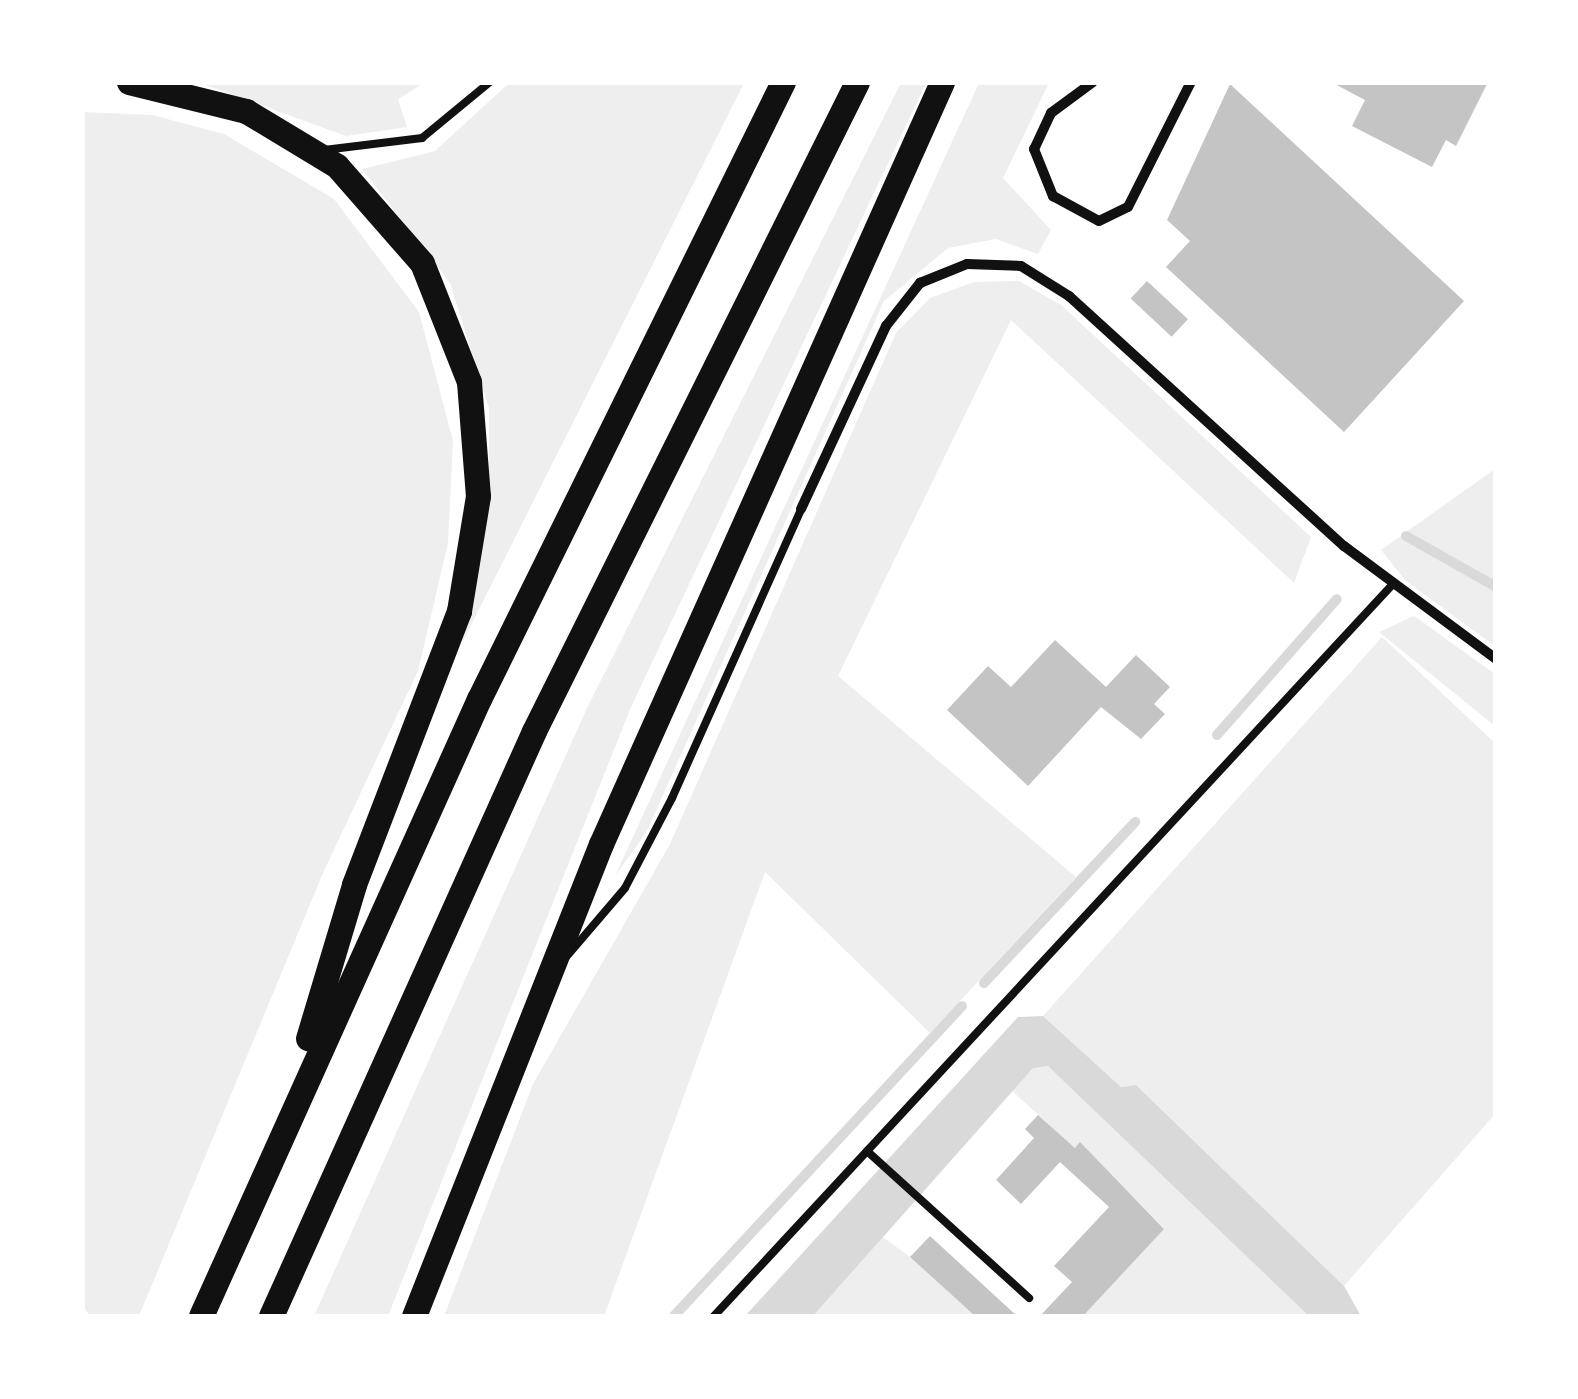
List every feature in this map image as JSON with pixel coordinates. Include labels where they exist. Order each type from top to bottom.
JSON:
[{"type":"highway","points":[[129,82],[246,111],[314,150],[384,212],[445,306],[469,382],[478,496],[445,659],[354,885],[281,1128]]},
{"type":"highway","points":[[201,1316],[281,1128],[561,528],[783,82]]},
{"type":"highway","points":[[271,1316],[534,731],[857,82]]},
{"type":"highway","points":[[414,1316],[545,982],[942,82]]},
{"type":"street","points":[[1093,82],[1052,113],[1034,149],[1054,196],[1098,221],[1128,207],[1191,82]]},
{"type":"street","points":[[801,509],[886,326],[920,284],[967,264],[1021,266],[1069,296],[1392,585],[1496,659]]},
{"type":"lane","points":[[314,150],[422,138],[490,82]]},
{"type":"lane","points":[[545,982],[625,888],[801,509]]},
{"type":"lane","points":[[714,1316],[1392,585]]},
{"type":"lane","points":[[866,1152],[1029,1298]]},
{"type":"shaded area","points":[[200,83],[424,83],[398,99],[407,127],[346,136]]},
{"type":"shaded area","points":[[509,83],[744,83],[462,643],[489,497],[489,408],[450,283],[362,169],[435,151]]},
{"type":"shaded area","points":[[901,83],[926,83],[631,707],[388,1316],[314,1316],[587,708]]},
{"type":"shaded area","points":[[979,83],[1049,83],[1003,178],[1051,230],[1038,254],[996,239],[948,248],[884,301],[646,833],[615,876]]},
{"type":"shaded area","points":[[83,112],[152,115],[224,134],[334,199],[419,312],[453,441],[448,543],[418,671],[323,873],[139,1316],[90,1316],[83,1307]]},
{"type":"shaded area","points":[[1019,281],[1061,305],[1311,537],[1294,583],[1011,320],[838,676],[1076,877],[930,1033],[765,872],[604,1316],[444,1316],[533,1084],[670,844],[896,333],[930,298],[974,282]]},
{"type":"shaded area","points":[[1495,469],[1495,646],[1406,581],[1381,550]]},
{"type":"shaded area","points":[[1414,616],[1495,674],[1495,726],[1379,632]]},
{"type":"shaded area","points":[[1382,637],[1495,743],[1495,1114],[1344,1286],[1136,1085],[1121,1087],[1043,1016]]},
{"type":"shaded area","points":[[1043,1016],[1121,1087],[1136,1085],[1344,1286],[1361,1316],[1309,1316],[1048,1066],[1033,1068],[813,1316],[745,1316],[1018,1017]]},
{"type":"shaded area","points":[[1048,1066],[1308,1307],[1309,1316],[1083,1316],[1164,1228],[1080,1143],[1075,1148],[1012,1091],[1033,1067]]},
{"type":"shaded area","points":[[883,1237],[910,1257],[975,1316],[813,1316]]},
{"type":"building","points":[[1331,82],[1488,82],[1456,146],[1446,140],[1432,167],[1352,126],[1365,100]]},
{"type":"building","points":[[1230,84],[1464,301],[1344,432],[1166,267],[1190,241],[1167,220]]},
{"type":"building","points":[[1147,281],[1188,319],[1172,337],[1131,299]]},
{"type":"building","points":[[1055,640],[1106,687],[1136,655],[1170,687],[1154,704],[1165,714],[1141,739],[1101,707],[1028,786],[947,710],[988,666],[1011,687]]},
{"type":"building","points":[[1038,1115],[1075,1148],[1080,1142],[1164,1229],[1083,1316],[1040,1316],[1072,1282],[1054,1266],[1109,1207],[1060,1162],[1021,1204],[996,1180],[1034,1138],[1025,1129]]},
{"type":"building","points":[[930,1236],[1017,1316],[975,1316],[910,1257]]},
{"type":"waterway","points":[[1406,536],[1496,587]]},
{"type":"waterway","points":[[1217,735],[1337,599]]},
{"type":"waterway","points":[[984,983],[1135,822]]},
{"type":"waterway","points":[[674,1316],[962,1006]]}]
